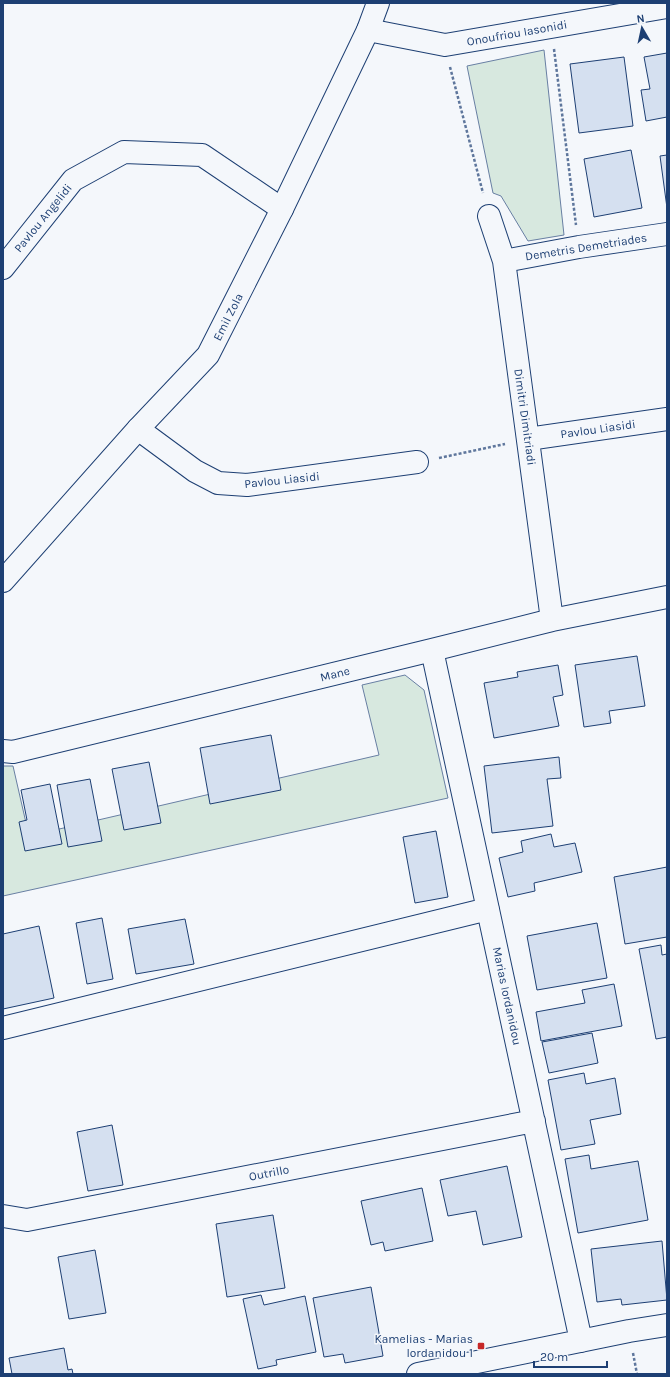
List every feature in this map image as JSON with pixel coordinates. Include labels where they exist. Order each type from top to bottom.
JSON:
[{"type":"street","name":"Emil Zola","points":[[3,581],[138,429],[208,355],[282,209],[368,30],[378,3]]},
{"type":"street","name":"Onoufriou Iasonidi","points":[[368,30],[445,45],[667,7]]},
{"type":"street","name":"Pavlou Angelidi","points":[[3,268],[73,180],[124,152],[202,155],[282,209]]},
{"type":"street","name":"Dimitri Dimitriadi","points":[[489,216],[504,261],[552,620]]},
{"type":"street","name":"Demetris Demetriades","points":[[504,261],[579,247],[667,234]]},
{"type":"street","name":"Pavlou Liasidi","points":[[528,439],[667,419]]},
{"type":"street","name":"Pavlou Liasidi","points":[[138,429],[195,471],[218,482],[247,485],[417,462]]},
{"type":"street","name":"Mane","points":[[3,751],[13,752],[552,620],[666,601]]},
{"type":"street","name":"Marias Iordanidou","points":[[432,650],[581,1341]]},
{"type":"street","points":[[3,1028],[488,909]]},
{"type":"street","name":"Outrillo","points":[[3,1216],[27,1220],[534,1121]]},
{"type":"street","points":[[418,1374],[667,1325]]},
{"type":"path","points":[[551,27],[579,247]]},
{"type":"path","points":[[445,45],[489,216]]},
{"type":"path","points":[[417,462],[528,439]]},
{"type":"shaded area","points":[[544,50],[564,235],[528,241],[501,196],[493,193],[467,66]]},
{"type":"shaded area","points":[[405,675],[424,690],[448,798],[3,896],[3,766],[13,766],[29,836],[379,755],[362,685]]},
{"type":"building","points":[[667,53],[667,117],[646,121],[641,90],[650,89],[644,57]]},
{"type":"building","points":[[624,57],[633,126],[579,133],[570,64]]},
{"type":"building","points":[[631,150],[642,208],[594,217],[584,159]]},
{"type":"building","points":[[667,155],[667,208],[660,156]]},
{"type":"building","points":[[637,656],[645,706],[609,711],[611,723],[584,727],[575,665]]},
{"type":"building","points":[[558,665],[563,695],[553,697],[559,726],[494,738],[484,683],[518,677],[517,672]]},
{"type":"building","points":[[271,735],[281,790],[210,804],[200,748]]},
{"type":"building","points":[[559,757],[561,778],[547,779],[553,826],[492,833],[484,766]]},
{"type":"building","points":[[149,762],[161,823],[124,830],[112,769]]},
{"type":"building","points":[[90,779],[102,841],[68,847],[57,785]]},
{"type":"building","points":[[50,784],[62,844],[25,851],[19,822],[27,820],[21,790]]},
{"type":"building","points":[[436,831],[448,897],[415,903],[403,837]]},
{"type":"building","points":[[551,834],[554,847],[575,843],[582,872],[534,883],[535,891],[508,897],[499,858],[523,852],[521,841]]},
{"type":"building","points":[[667,867],[667,937],[625,944],[614,877]]},
{"type":"building","points":[[102,918],[113,979],[87,984],[76,923]]},
{"type":"building","points":[[185,919],[194,964],[136,974],[128,929]]},
{"type":"building","points":[[597,923],[607,978],[537,990],[527,936]]},
{"type":"building","points":[[39,926],[54,998],[3,1009],[3,934]]},
{"type":"building","points":[[661,945],[662,955],[667,954],[667,1037],[656,1039],[639,949]]},
{"type":"building","points":[[614,984],[622,1026],[541,1041],[536,1012],[585,1003],[582,990]]},
{"type":"building","points":[[592,1033],[598,1063],[549,1073],[542,1042]]},
{"type":"building","points":[[584,1073],[586,1084],[615,1078],[621,1114],[590,1120],[595,1144],[561,1150],[548,1080]]},
{"type":"building","points":[[112,1125],[123,1185],[88,1191],[77,1132]]},
{"type":"building","points":[[589,1155],[591,1169],[638,1161],[648,1220],[578,1233],[565,1159]]},
{"type":"building","points":[[507,1166],[522,1237],[483,1245],[476,1211],[448,1216],[440,1180]]},
{"type":"building","points":[[422,1188],[433,1241],[385,1251],[383,1242],[371,1245],[361,1201]]},
{"type":"building","points":[[273,1215],[285,1288],[227,1297],[216,1224]]},
{"type":"building","points":[[662,1241],[667,1300],[622,1305],[621,1299],[597,1302],[591,1249]]},
{"type":"building","points":[[95,1250],[106,1313],[69,1319],[58,1257]]},
{"type":"building","points":[[371,1287],[383,1356],[345,1363],[343,1354],[324,1357],[313,1298]]},
{"type":"building","points":[[261,1295],[264,1305],[305,1296],[316,1352],[276,1360],[277,1365],[258,1369],[243,1299]]},
{"type":"building","points":[[64,1348],[68,1370],[72,1369],[73,1374],[12,1374],[9,1358]]},
{"type":"place","name":"Kamelias - Marias Iordanidou 1","points":[[481,1346]]}]
